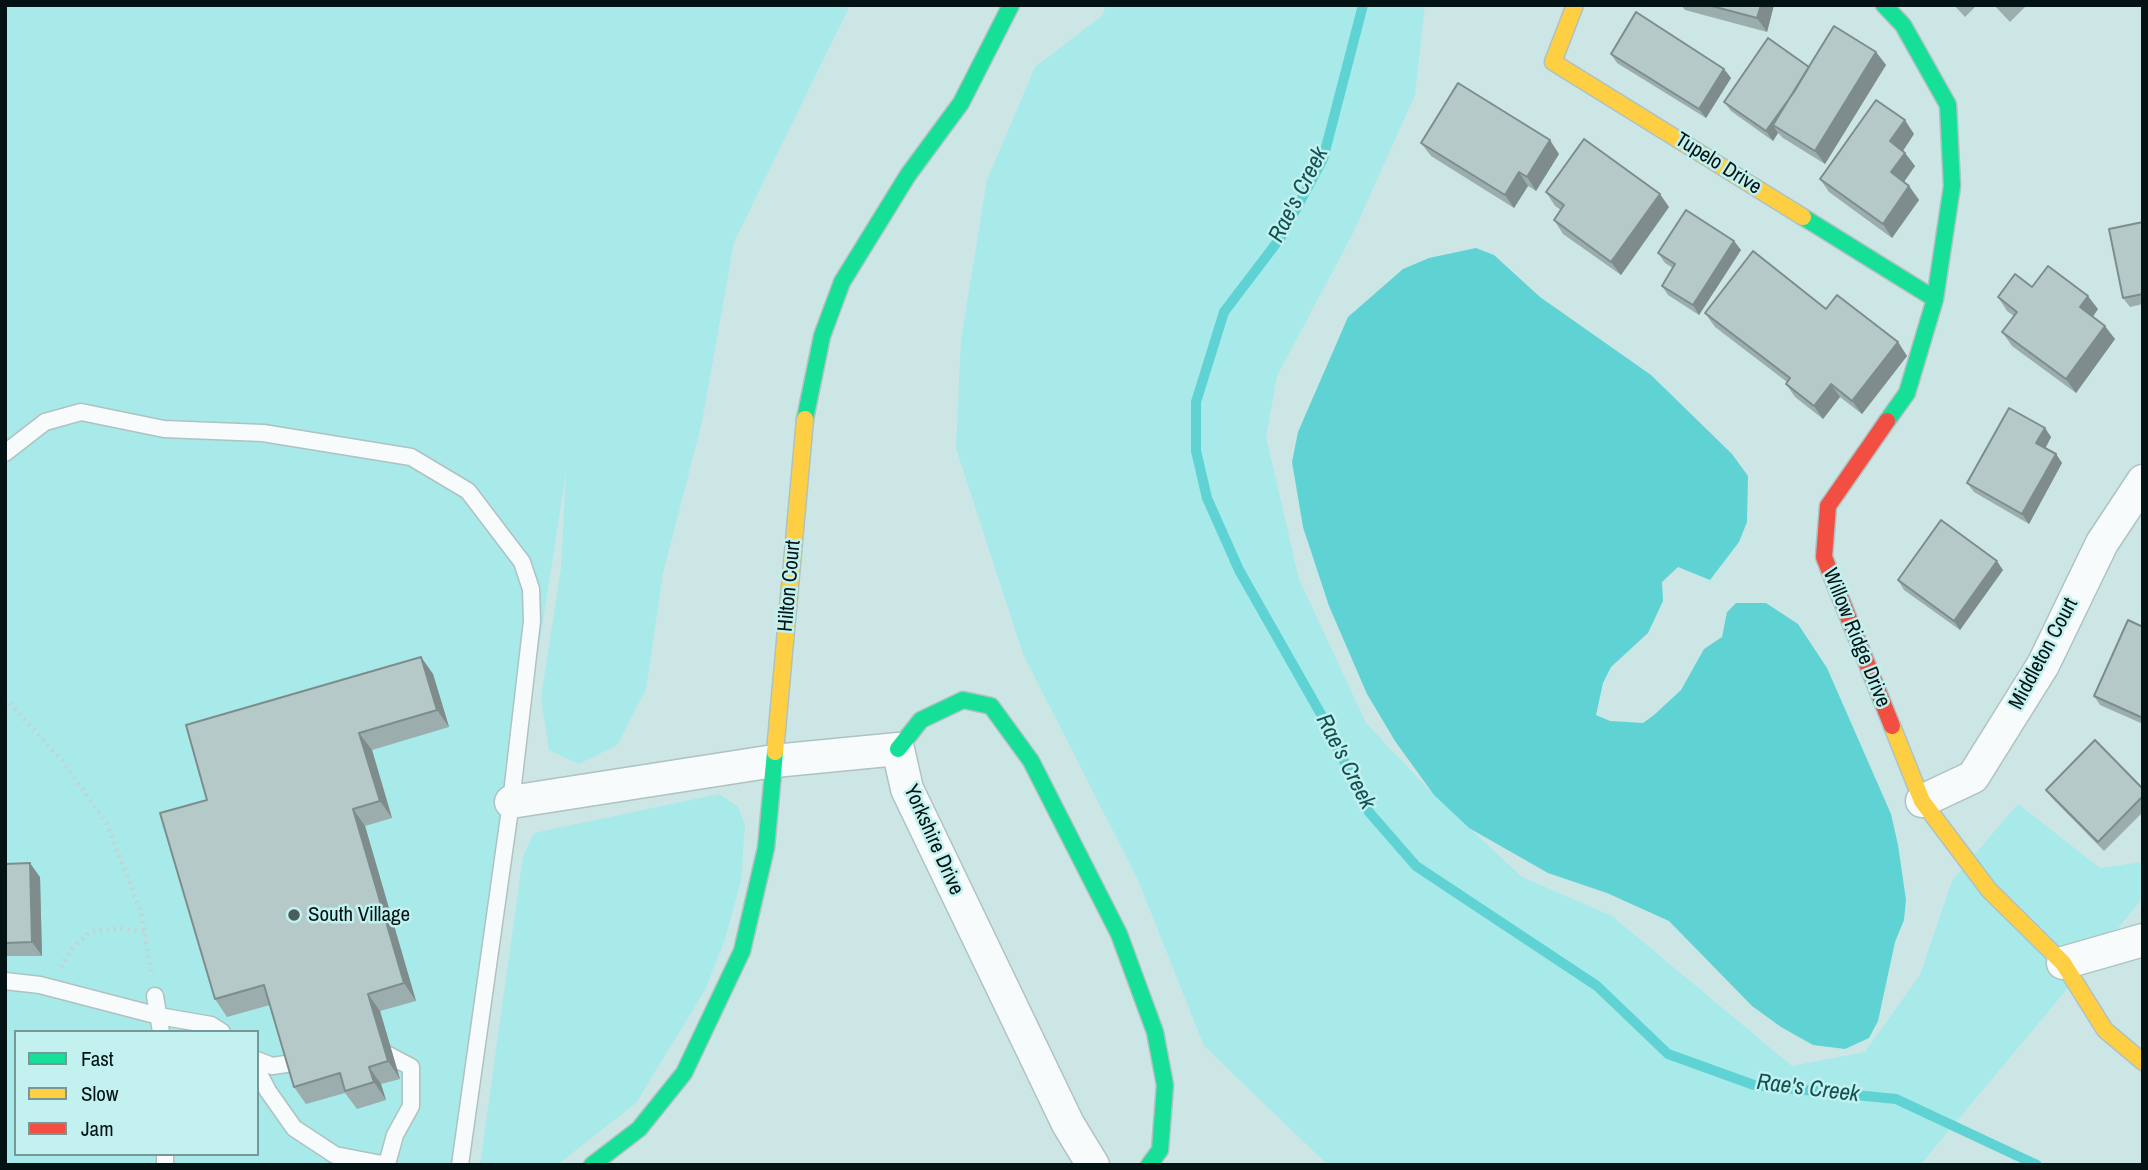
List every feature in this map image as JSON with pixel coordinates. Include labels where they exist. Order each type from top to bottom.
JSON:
[{"type":"street","name":"Hilton Court","points":[[592,1165],[639,1129],[684,1073],[720,1003],[742,951],[758,894],[766,848],[807,397],[822,336],[842,282],[908,175],[961,103],[1012,5]]},
{"type":"street","name":"Tupelo Drive","points":[[1575,5],[1553,62],[1935,299]]},
{"type":"street","name":"Willow Ridge Drive","points":[[1884,5],[1903,25],[1948,105],[1952,186],[1935,299],[1907,393],[1828,506],[1824,556],[1922,801],[1989,890],[2063,963],[2105,1030],[2143,1062]]},
{"type":"street","name":"Middleton Court","points":[[1922,801],[1973,777],[2043,665],[2102,543],[2143,481]]},
{"type":"street","points":[[511,802],[774,761],[898,749],[921,720],[963,700],[991,706],[1031,761],[1119,934],[1155,1032],[1165,1085],[1160,1150],[1149,1165]]},
{"type":"street","name":"Yorkshire Drive","points":[[898,749],[907,789],[1068,1124],[1093,1165]]},
{"type":"street","points":[[2063,963],[2143,940]]},
{"type":"lane","points":[[5,453],[45,422],[81,412],[164,429],[262,433],[411,457],[468,491],[522,562],[531,589],[532,621],[511,802],[460,1165]]},
{"type":"lane","points":[[5,981],[58,990],[160,1024],[211,1025],[219,1030]]},
{"type":"lane","points":[[155,996],[160,1024]]},
{"type":"lane","points":[[259,1074],[294,1128],[335,1155],[387,1165],[395,1135],[411,1106],[411,1067],[376,1048],[363,1051]]},
{"type":"lane","points":[[259,1061],[272,1066],[326,1058]]},
{"type":"path","points":[[5,698],[63,762],[107,824],[141,912],[155,996]]},
{"type":"path","points":[[58,990],[61,967],[72,948],[90,932],[118,928],[144,932]]},
{"type":"shaded area","points":[[5,5],[850,5],[734,242],[702,422],[663,573],[646,689],[617,745],[579,764],[549,750],[541,698],[561,568],[566,472],[459,1165],[5,1165]]},
{"type":"shaded area","points":[[1106,5],[1425,5],[1415,95],[1353,233],[1277,376],[1266,437],[1299,579],[1366,723],[1434,795],[1522,877],[1612,916],[1792,1066],[1865,1052],[1920,975],[1952,881],[2018,804],[2100,868],[2143,862],[2143,898],[1920,1165],[1328,1165],[1204,1046],[1138,880],[1023,654],[956,448],[961,340],[987,180],[1035,67],[1103,15]]},
{"type":"shaded area","points":[[1476,248],[1494,255],[1540,297],[1651,375],[1732,454],[1748,476],[1747,522],[1739,542],[1710,580],[1678,567],[1662,582],[1663,601],[1648,633],[1611,667],[1603,683],[1596,715],[1610,721],[1643,723],[1654,715],[1681,690],[1704,649],[1722,637],[1727,612],[1736,603],[1766,603],[1798,624],[1827,668],[1891,814],[1898,845],[1906,900],[1904,920],[1895,942],[1878,1021],[1869,1038],[1845,1049],[1813,1045],[1752,1006],[1669,921],[1607,893],[1548,873],[1469,828],[1434,795],[1395,741],[1367,694],[1329,606],[1303,527],[1292,462],[1298,432],[1348,317],[1403,269],[1429,258]]},
{"type":"shaded area","points":[[719,794],[738,807],[745,825],[741,881],[725,939],[705,990],[636,1103],[557,1165],[480,1165],[523,856],[534,833]]},
{"type":"building","points":[[1708,5],[1761,5],[1757,18]]},
{"type":"building","points":[[1636,12],[1724,69],[1699,109],[1611,54]]},
{"type":"building","points":[[1834,26],[1876,52],[1815,151],[1773,125]]},
{"type":"building","points":[[1768,38],[1809,67],[1766,131],[1724,102]]},
{"type":"building","points":[[1458,83],[1550,140],[1527,177],[1519,172],[1505,195],[1421,143]]},
{"type":"building","points":[[1876,100],[1905,120],[1890,141],[1905,153],[1891,172],[1909,186],[1883,224],[1820,179]]},
{"type":"building","points":[[1584,139],[1660,194],[1611,262],[1554,220],[1564,205],[1546,192]]},
{"type":"building","points":[[1686,210],[1734,241],[1693,305],[1662,286],[1675,264],[1658,253]]},
{"type":"building","points":[[2143,222],[2143,294],[2123,298],[2109,229]]},
{"type":"building","points":[[1753,251],[1826,309],[1837,295],[1898,342],[1852,401],[1831,384],[1814,406],[1786,384],[1790,378],[1705,313]]},
{"type":"building","points":[[2048,266],[2088,296],[2080,307],[2105,326],[2066,379],[2002,332],[2017,312],[1998,297],[2015,274],[2032,287]]},
{"type":"building","points":[[2009,408],[2045,428],[2036,443],[2056,454],[2022,514],[1967,483]]},
{"type":"building","points":[[1941,520],[1997,561],[1954,621],[1898,580]]},
{"type":"building","points":[[2128,620],[2143,627],[2143,718],[2094,696]]},
{"type":"building","name":"South Village","points":[[421,657],[437,710],[359,733],[380,801],[353,809],[404,983],[368,994],[388,1061],[369,1067],[374,1082],[345,1091],[340,1073],[294,1087],[264,985],[215,999],[160,813],[207,800],[186,725]]},
{"type":"building","points":[[2095,740],[2143,789],[2143,796],[2098,842],[2046,790]]},
{"type":"building","points":[[30,863],[32,942],[5,943],[5,864]]},
{"type":"waterway","name":"Rae's Creek","points":[[1363,5],[1323,159],[1281,237],[1224,312],[1196,402],[1196,451],[1207,498],[1239,570],[1322,716],[1369,812],[1416,866],[1597,986],[1668,1054],[1754,1085],[1896,1099],[2037,1165]]},
{"type":"traffic: fast","points":[[805,419],[822,336],[842,282],[908,175],[961,103],[1011,5]]},
{"type":"traffic: fast","points":[[1884,5],[1903,25],[1948,105],[1952,186],[1935,299],[1907,393],[1887,421]]},
{"type":"traffic: fast","points":[[1803,217],[1935,299]]},
{"type":"traffic: fast","points":[[898,749],[921,720],[963,700],[991,706],[1031,761],[1119,934],[1155,1032],[1165,1085],[1160,1150],[1149,1165]]},
{"type":"traffic: fast","points":[[592,1165],[639,1129],[684,1073],[742,951],[766,848],[775,752]]},
{"type":"traffic: slow","points":[[1575,5],[1553,62],[1803,217]]},
{"type":"traffic: slow","points":[[775,752],[805,419]]},
{"type":"traffic: slow","points":[[1892,726],[1922,801],[1989,890],[2063,963],[2105,1030],[2143,1062]]},
{"type":"traffic: jam","points":[[1887,421],[1828,506],[1824,557],[1892,726]]},
{"type":"place","name":"South Village","points":[[294,915]]}]
